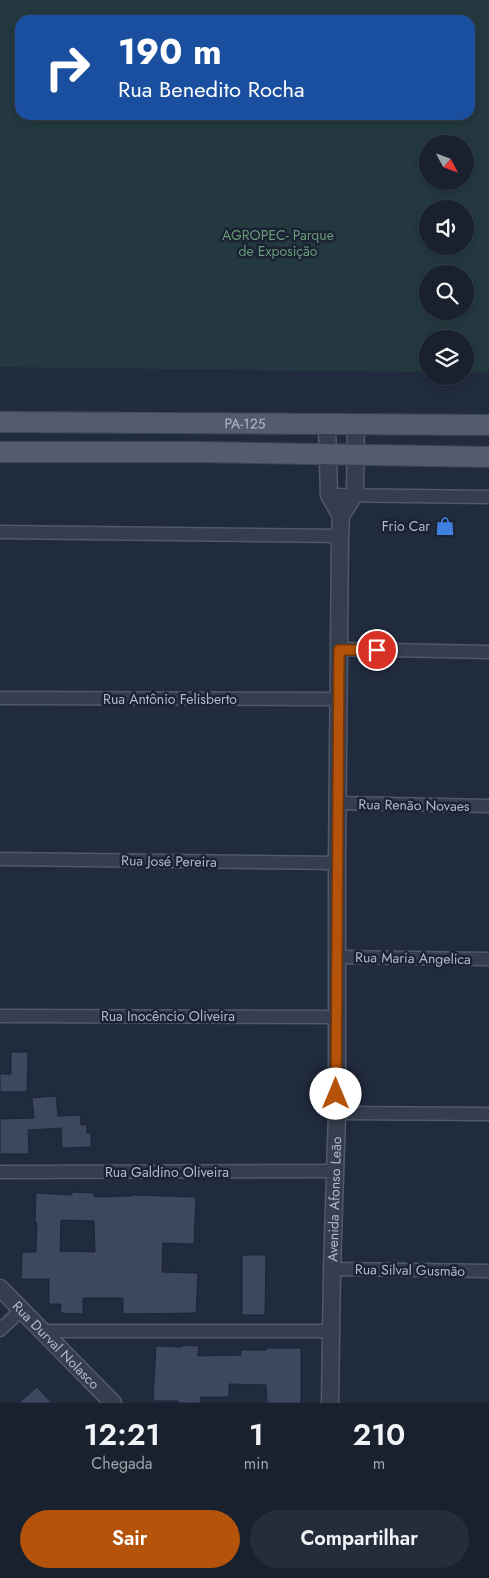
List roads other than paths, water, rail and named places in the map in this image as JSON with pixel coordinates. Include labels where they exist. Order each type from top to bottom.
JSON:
[{"type":"main road","name":"PA-125","points":[[0,422],[489,425]]},
{"type":"main road","points":[[34,422],[35,452]]},
{"type":"main road","points":[[199,452],[201,423]]},
{"type":"main road","points":[[0,452],[199,452],[489,456]]},
{"type":"street","points":[[327,424],[329,495],[341,516]]},
{"type":"street","points":[[355,494],[356,424]]},
{"type":"street","name":"Avenida Afonso Leão","points":[[330,1403],[330,1331],[337,1113],[340,536],[341,516],[355,494]]},
{"type":"street","points":[[329,495],[489,497]]},
{"type":"street","points":[[0,532],[340,536]]},
{"type":"street","points":[[339,650],[489,652]]},
{"type":"street","name":"Rua Antônio Felisberto","points":[[0,698],[340,699]]},
{"type":"street","name":"Rua Renão Novaes","points":[[338,804],[489,806]]},
{"type":"street","name":"Rua José Pereira","points":[[0,859],[337,863]]},
{"type":"street","name":"Rua Maria Angelica","points":[[337,957],[489,959]]},
{"type":"street","name":"Rua Inocêncio Oliveira","points":[[0,1016],[336,1017]]},
{"type":"street","points":[[337,1113],[489,1114]]},
{"type":"street","name":"Rua Galdino Oliveira","points":[[0,1172],[334,1172]]},
{"type":"street","name":"Rua Silval Gusmão","points":[[332,1269],[489,1271]]},
{"type":"street","name":"Rua Durval Nolasco","points":[[0,1288],[113,1403]]},
{"type":"street","points":[[0,1330],[22,1310]]},
{"type":"street","points":[[40,1330],[330,1331]]},
{"type":"place","name":"Frio Car","points":[[445,526]]},
{"type":"park label","name":"AGROPEC- Parque de Exposição","points":[[278,244]]}]
